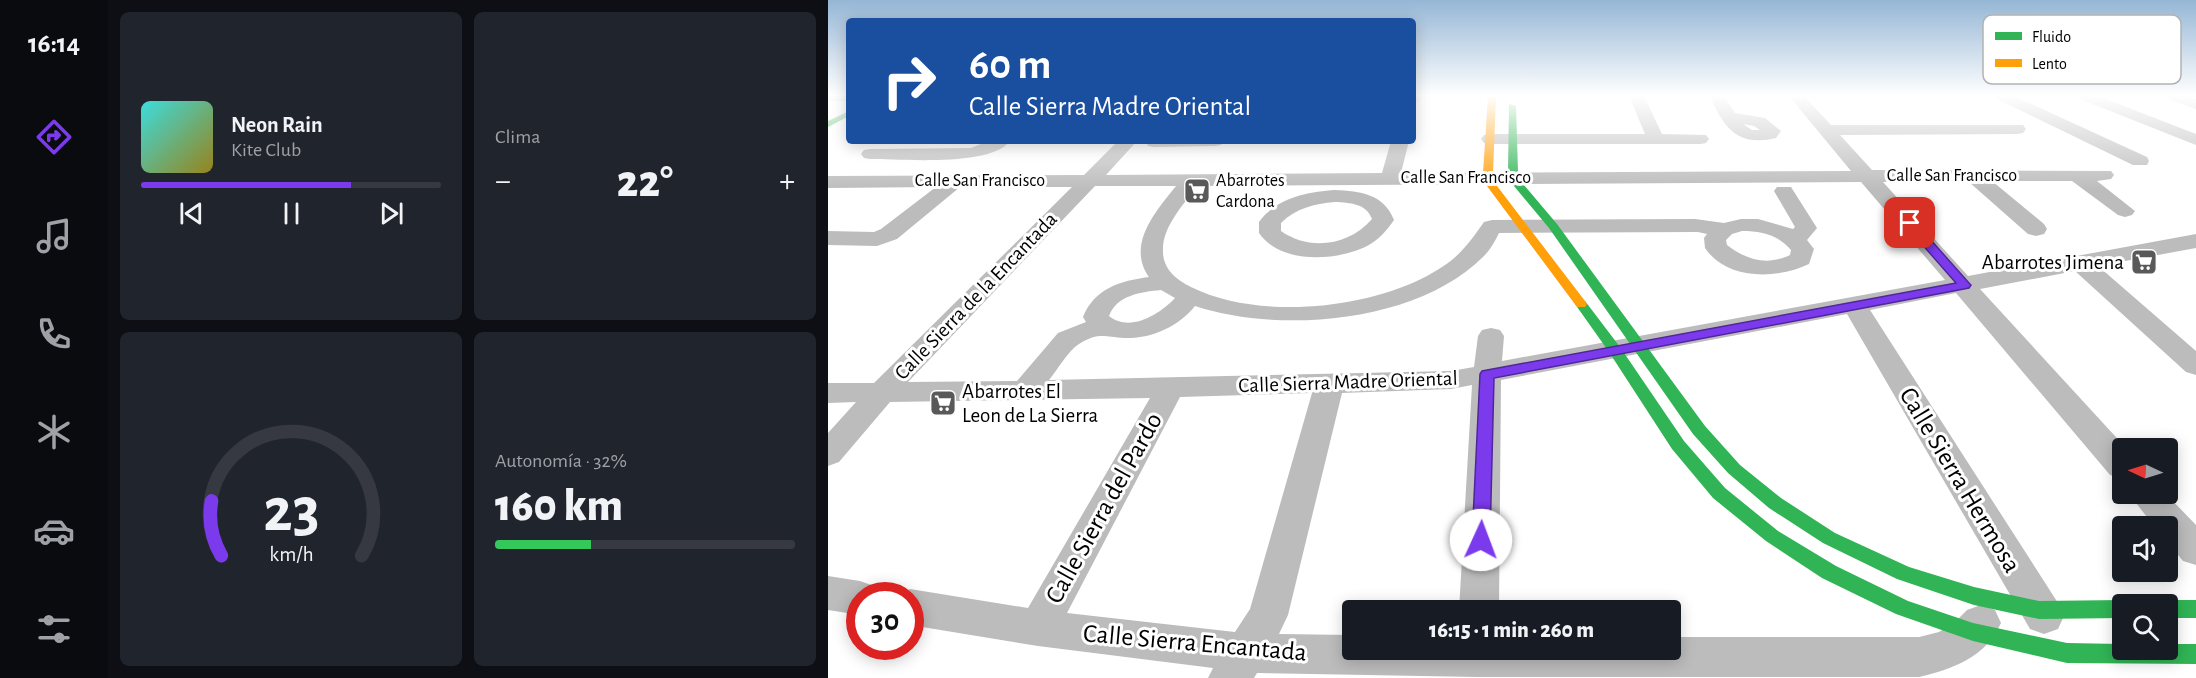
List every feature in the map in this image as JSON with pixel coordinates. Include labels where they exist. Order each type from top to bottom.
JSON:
[{"type":"street","points":[[1191,180],[1156,231],[1151,251],[1155,267],[1166,282],[1189,297],[1238,311],[1276,315],[1327,312],[1366,305],[1413,291],[1450,273],[1474,255],[1492,227],[1494,186],[1491,128]]},
{"type":"street","points":[[1512,128],[1514,178],[1553,226],[1628,348],[1678,445],[1719,493],[1772,536],[1829,572],[1903,608],[1973,632],[2067,653],[2196,654]]},
{"type":"street","points":[[1651,128],[1656,139]]},
{"type":"street","points":[[1826,128],[2112,454]]},
{"type":"street","points":[[2070,128],[2105,144],[2143,149],[2196,141]]},
{"type":"street","points":[[2163,128],[2196,141]]},
{"type":"street","points":[[1828,130],[2017,129]]},
{"type":"street","points":[[1490,139],[1700,139]]},
{"type":"street","points":[[828,181],[886,144]]},
{"type":"street","points":[[870,154],[981,157],[997,144]]},
{"type":"street","name":"Calle Sierra de la Encantada","points":[[828,454],[882,392],[1125,144]]},
{"type":"street","points":[[1390,179],[1399,144]]},
{"type":"street","points":[[2076,175],[2125,211]]},
{"type":"street","name":"Calle San Francisco","points":[[828,181],[1191,180],[1337,187],[1390,179],[1494,186],[1514,178],[2104,175]]},
{"type":"street","points":[[1974,176],[2036,229]]},
{"type":"street","points":[[828,238],[877,238],[889,234],[956,181]]},
{"type":"street","points":[[1494,186],[1523,226],[1699,430],[1734,469],[1775,503],[1829,538],[1904,573],[1974,596],[2039,609],[2112,609]]},
{"type":"street","points":[[1784,191],[1806,228],[1796,239]]},
{"type":"street","points":[[1492,227],[1695,225],[1724,230]]},
{"type":"street","points":[[1740,225],[1760,226],[1780,231],[1796,239],[1803,249],[1801,259],[1789,267],[1769,269],[1746,266],[1727,258],[1716,248],[1715,238],[1724,230],[1740,225]]},
{"type":"street","name":"Calle Sierra Madre Oriental","points":[[828,393],[1415,383],[1487,374],[2080,263],[2192,246]]},
{"type":"street","points":[[2080,263],[2196,366]]},
{"type":"street","points":[[1101,325],[1096,317],[1098,307],[1108,298],[1124,290],[1166,282]]},
{"type":"street","points":[[1025,390],[1068,339],[1101,325],[1124,330],[1152,325],[1169,317],[1189,297]]},
{"type":"street","name":"Calle Sierra Hermosa","points":[[1855,306],[2067,653]]},
{"type":"street","points":[[1479,600],[1487,374],[1491,336]]},
{"type":"street","points":[[1237,666],[1268,615],[1329,385]]},
{"type":"street","name":"Calle Sierra del Pardo","points":[[1038,628],[1170,388]]},
{"type":"street","points":[[2155,504],[2196,550]]},
{"type":"street","points":[[828,592],[846,595]]},
{"type":"street","name":"Calle Sierra Encantada","points":[[924,609],[1038,628],[1237,666],[1477,661],[1919,657],[1951,650],[1973,632],[2000,601]]},
{"type":"street","points":[[2178,609],[2196,609]]},
{"type":"traffic: fast","points":[[1512,128],[1513,172],[1519,186],[1553,226],[1699,430],[1734,469],[1775,503],[1829,538],[1904,573],[1974,596],[2039,610],[2112,609]]},
{"type":"traffic: fast","points":[[1581,304],[1615,350],[1678,445],[1719,493],[1772,536],[1829,572],[1903,608],[1973,632],[2067,653],[2196,654]]},
{"type":"traffic: fast","points":[[2178,609],[2196,609]]},
{"type":"traffic: slow","points":[[1490,128],[1488,173],[1492,186],[1581,304]]},
{"type":"place","name":"Abarrotes Cardona","points":[[1197,191]]},
{"type":"place","name":"Abarrotes Jimena","points":[[2144,262]]},
{"type":"place","name":"Abarrotes El Leon de La Sierra","points":[[943,403]]},
{"type":"route","points":[[1481,540],[1487,374],[1965,285],[1910,223]]}]
